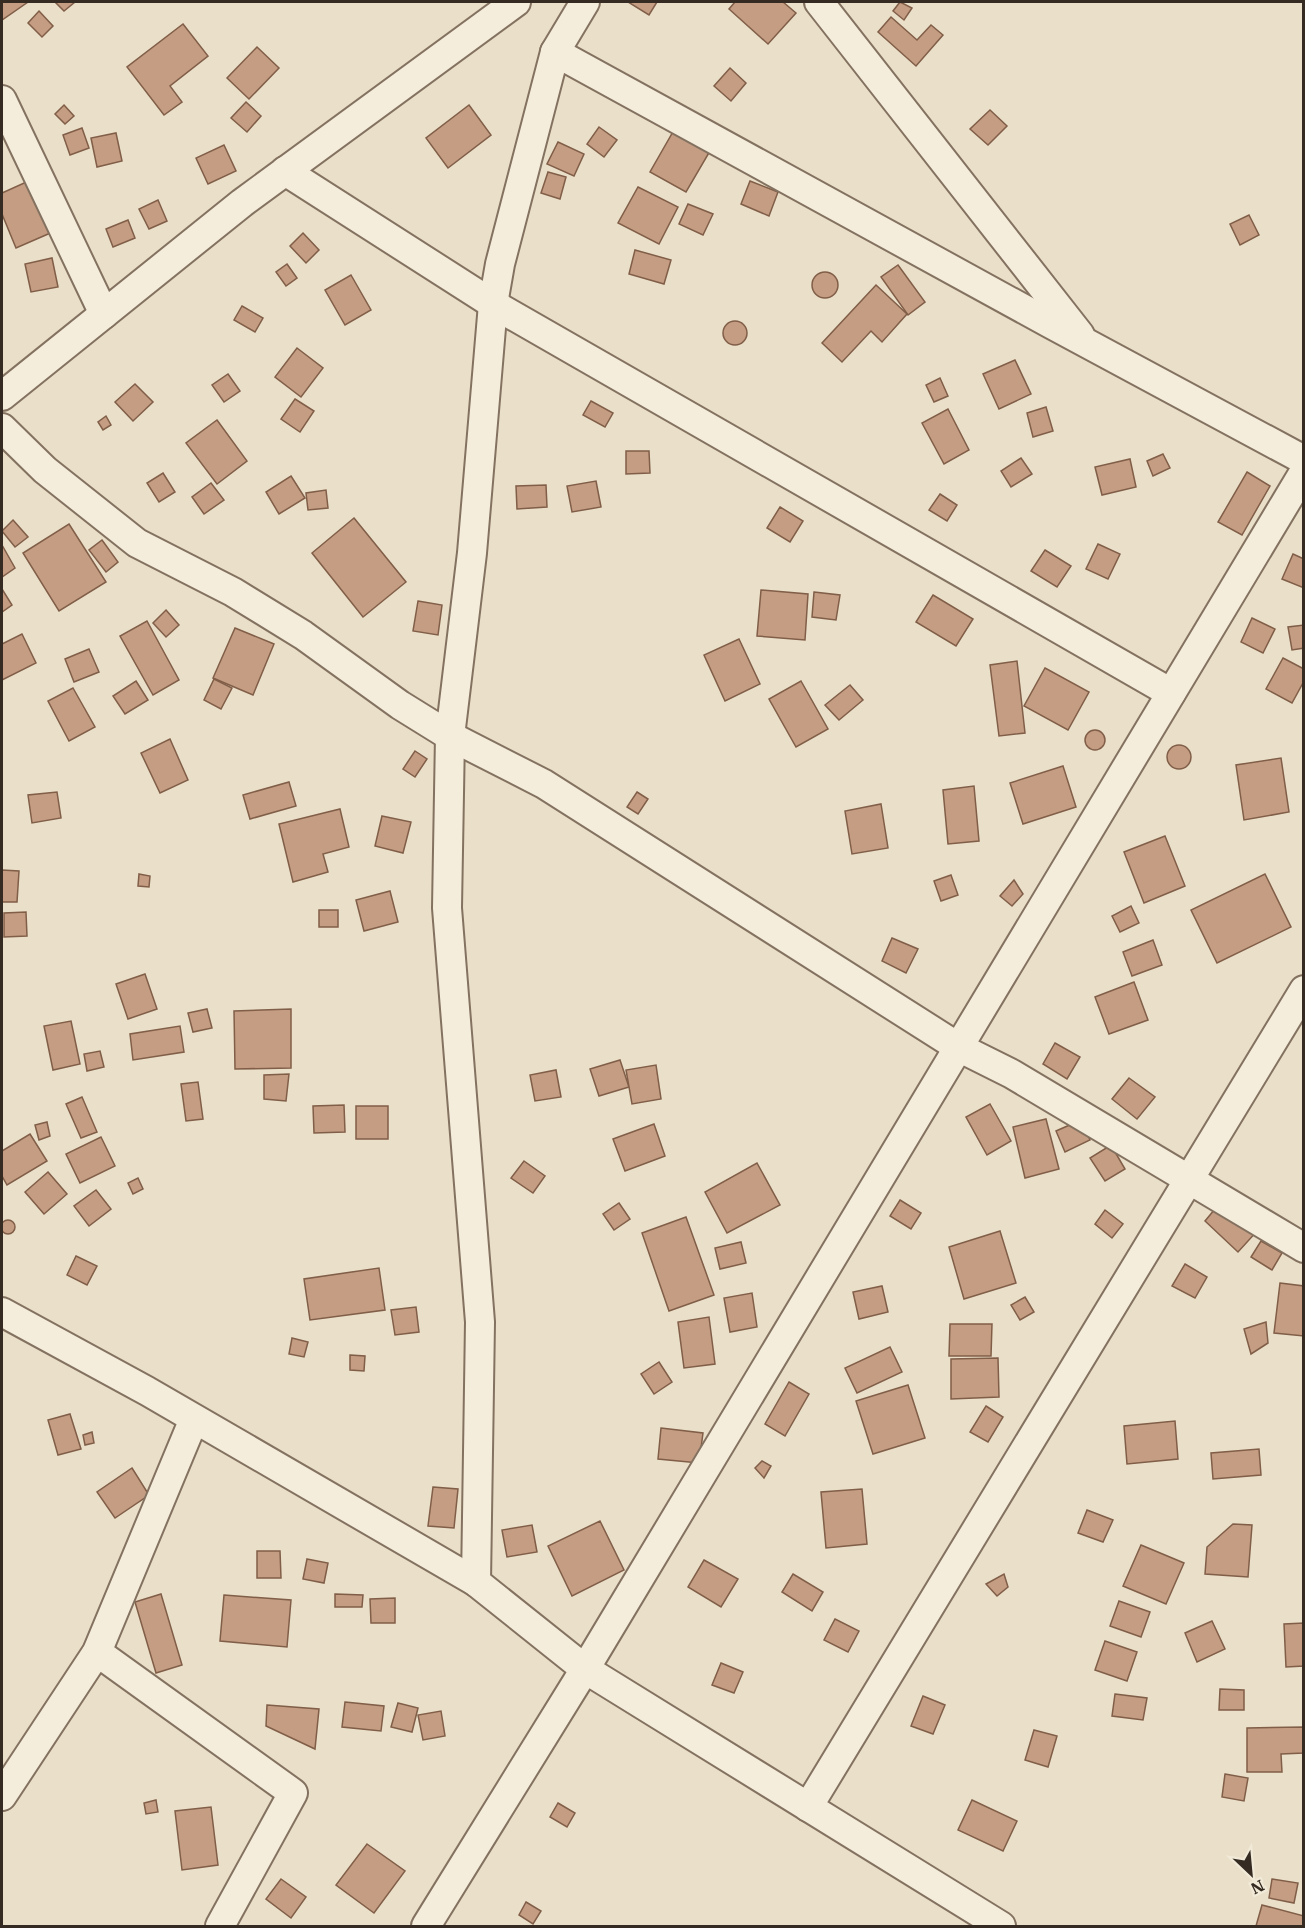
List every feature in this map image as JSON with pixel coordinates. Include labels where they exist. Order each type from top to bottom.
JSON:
[{"type":"street","points":[[2,396],[242,203],[516,2]]},
{"type":"street","points":[[476,1582],[480,1322],[447,908],[450,736],[472,553],[493,304],[500,264],[555,52],[585,2]]},
{"type":"street","points":[[819,2],[1087,344]]},
{"type":"street","points":[[555,52],[1087,344],[1304,460]]},
{"type":"street","points":[[2,100],[104,314]]},
{"type":"street","points":[[285,171],[493,304],[1171,693]]},
{"type":"street","points":[[2,428],[45,470],[137,543],[233,592],[303,635],[400,705],[450,736],[544,784],[958,1047],[1012,1074],[1304,1248]]},
{"type":"street","points":[[426,1926],[585,1669],[1304,472]]},
{"type":"street","points":[[808,1807],[1304,990]]},
{"type":"street","points":[[2,1312],[147,1391],[476,1582],[585,1669],[1001,1926]]},
{"type":"street","points":[[2,1796],[97,1652],[194,1419]]},
{"type":"street","points":[[97,1652],[293,1794],[220,1926]]},
{"type":"building","points":[[2,2],[28,2],[2,20]]},
{"type":"building","points":[[55,2],[75,2],[64,11]]},
{"type":"building","points":[[628,2],[657,2],[649,15]]},
{"type":"building","points":[[735,2],[783,2],[796,13],[768,44],[729,9]]},
{"type":"building","points":[[900,2],[912,8],[904,20],[893,11]]},
{"type":"building","points":[[39,11],[53,26],[42,37],[28,23]]},
{"type":"building","points":[[891,17],[917,40],[931,25],[943,35],[916,66],[878,32]]},
{"type":"building","points":[[183,24],[208,56],[170,86],[182,102],[164,115],[127,67]]},
{"type":"building","points":[[257,47],[279,68],[249,99],[227,78]]},
{"type":"building","points":[[730,68],[746,83],[731,101],[714,86]]},
{"type":"building","points":[[246,102],[261,116],[247,132],[231,118]]},
{"type":"building","points":[[64,105],[74,116],[65,124],[55,114]]},
{"type":"building","points":[[469,105],[491,135],[448,168],[426,138]]},
{"type":"building","points":[[990,110],[1007,126],[988,145],[970,129]]},
{"type":"building","points":[[599,127],[617,140],[604,157],[587,144]]},
{"type":"building","points":[[82,128],[89,148],[70,155],[63,135]]},
{"type":"building","points":[[674,130],[710,151],[686,192],[650,172]]},
{"type":"building","points":[[116,133],[122,161],[97,167],[91,138]]},
{"type":"building","points":[[558,142],[584,154],[574,176],[547,164]]},
{"type":"building","points":[[224,145],[236,171],[208,184],[196,158]]},
{"type":"building","points":[[548,172],[566,177],[560,199],[541,193]]},
{"type":"building","points":[[33,179],[55,231],[16,248],[2,214],[2,193]]},
{"type":"building","points":[[750,181],[778,192],[769,216],[741,204]]},
{"type":"building","points":[[638,187],[678,207],[659,244],[618,223]]},
{"type":"building","points":[[158,200],[167,221],[149,229],[139,209]]},
{"type":"building","points":[[688,204],[713,214],[703,235],[679,224]]},
{"type":"building","points":[[1249,215],[1259,235],[1240,245],[1230,224]]},
{"type":"building","points":[[128,220],[135,238],[113,247],[106,229]]},
{"type":"building","points":[[303,233],[319,250],[306,263],[290,246]]},
{"type":"building","points":[[635,250],[671,260],[664,284],[629,274]]},
{"type":"building","points":[[52,258],[58,287],[31,292],[25,264]]},
{"type":"building","points":[[287,264],[297,278],[286,286],[276,272]]},
{"type":"building","points":[[898,265],[925,302],[908,315],[881,277]]},
{"type":"building","points":[[825,272],[834,276],[838,285],[834,294],[825,298],[816,294],[812,285],[816,276]]},
{"type":"building","points":[[351,275],[371,310],[345,325],[325,290]]},
{"type":"building","points":[[876,285],[907,314],[882,342],[871,331],[842,362],[822,343]]},
{"type":"building","points":[[242,306],[263,318],[255,332],[234,320]]},
{"type":"building","points":[[735,321],[740,322],[746,328],[746,338],[740,344],[735,345],[730,344],[724,338],[723,333],[724,328],[730,322]]},
{"type":"building","points":[[297,348],[323,368],[301,397],[275,377]]},
{"type":"building","points":[[1015,360],[1031,394],[999,409],[983,374]]},
{"type":"building","points":[[228,374],[240,391],[224,402],[212,385]]},
{"type":"building","points":[[940,378],[948,396],[934,402],[926,385]]},
{"type":"building","points":[[135,384],[153,402],[133,421],[115,402]]},
{"type":"building","points":[[295,399],[314,411],[300,432],[281,419]]},
{"type":"building","points":[[591,401],[613,413],[605,427],[583,415]]},
{"type":"building","points":[[1046,407],[1053,431],[1033,437],[1027,413]]},
{"type":"building","points":[[948,409],[969,450],[944,464],[922,423]]},
{"type":"building","points":[[106,416],[111,425],[103,430],[98,422]]},
{"type":"building","points":[[217,420],[247,461],[217,484],[186,443]]},
{"type":"building","points":[[626,451],[649,451],[650,473],[626,474]]},
{"type":"building","points":[[1163,454],[1170,468],[1153,476],[1147,461]]},
{"type":"building","points":[[1021,458],[1032,474],[1011,487],[1001,471]]},
{"type":"building","points":[[1130,459],[1136,487],[1102,495],[1095,467]]},
{"type":"building","points":[[1247,472],[1270,486],[1242,535],[1218,522]]},
{"type":"building","points":[[163,473],[175,492],[159,502],[147,483]]},
{"type":"building","points":[[291,476],[305,498],[279,514],[266,492]]},
{"type":"building","points":[[596,481],[601,507],[572,512],[567,486]]},
{"type":"building","points":[[211,483],[224,500],[204,514],[192,497]]},
{"type":"building","points":[[546,485],[547,507],[517,509],[516,486]]},
{"type":"building","points":[[326,490],[328,508],[308,510],[306,493]]},
{"type":"building","points":[[940,494],[957,505],[947,521],[929,510]]},
{"type":"building","points":[[780,507],[803,521],[790,542],[767,528]]},
{"type":"building","points":[[354,518],[406,582],[363,617],[312,553]]},
{"type":"building","points":[[13,520],[28,537],[15,547],[2,531]]},
{"type":"building","points":[[69,524],[106,582],[59,611],[23,553]]},
{"type":"building","points":[[102,540],[118,562],[106,572],[89,550]]},
{"type":"building","points":[[1098,544],[1120,554],[1108,579],[1086,569]]},
{"type":"building","points":[[2,545],[15,568],[2,577]]},
{"type":"building","points":[[1045,550],[1071,566],[1057,587],[1031,571]]},
{"type":"building","points":[[1293,554],[1304,559],[1304,588],[1282,579]]},
{"type":"building","points":[[2,589],[12,605],[2,612]]},
{"type":"building","points":[[761,590],[808,594],[805,640],[757,636]]},
{"type":"building","points":[[814,592],[840,595],[836,620],[812,617]]},
{"type":"building","points":[[933,595],[973,619],[956,646],[916,622]]},
{"type":"building","points":[[418,601],[442,605],[438,635],[413,631]]},
{"type":"building","points":[[166,610],[179,625],[166,637],[153,623]]},
{"type":"building","points":[[1252,618],[1275,629],[1263,653],[1241,642]]},
{"type":"building","points":[[147,621],[179,680],[153,695],[120,636]]},
{"type":"building","points":[[1304,625],[1304,648],[1292,650],[1288,627]]},
{"type":"building","points":[[235,628],[274,644],[253,695],[213,678]]},
{"type":"building","points":[[22,634],[36,663],[2,680],[2,644]]},
{"type":"building","points":[[739,639],[760,684],[725,701],[704,655]]},
{"type":"building","points":[[89,649],[99,672],[74,682],[65,659]]},
{"type":"building","points":[[1283,658],[1304,669],[1304,681],[1292,703],[1266,689]]},
{"type":"building","points":[[1017,661],[1025,733],[999,736],[990,665]]},
{"type":"building","points":[[1045,668],[1089,692],[1068,730],[1024,706]]},
{"type":"building","points":[[214,679],[232,688],[221,709],[204,700]]},
{"type":"building","points":[[136,681],[148,700],[125,714],[113,696]]},
{"type":"building","points":[[801,681],[828,729],[796,747],[769,699]]},
{"type":"building","points":[[850,685],[863,700],[839,720],[825,705]]},
{"type":"building","points":[[73,688],[95,727],[69,741],[48,701]]},
{"type":"building","points":[[1091,730],[1099,730],[1105,736],[1105,744],[1099,750],[1091,750],[1085,744],[1085,736]]},
{"type":"building","points":[[170,739],[188,780],[160,793],[141,753]]},
{"type":"building","points":[[1179,745],[1188,748],[1191,757],[1188,766],[1179,769],[1170,766],[1167,757],[1170,748]]},
{"type":"building","points":[[415,751],[427,759],[415,777],[403,769]]},
{"type":"building","points":[[1281,758],[1289,812],[1244,820],[1236,765]]},
{"type":"building","points":[[1063,766],[1076,807],[1023,824],[1010,783]]},
{"type":"building","points":[[289,782],[296,806],[250,819],[243,795]]},
{"type":"building","points":[[974,786],[979,841],[948,844],[943,790]]},
{"type":"building","points":[[57,792],[61,818],[32,823],[28,795]]},
{"type":"building","points":[[637,792],[648,799],[638,814],[627,807]]},
{"type":"building","points":[[881,804],[888,848],[852,854],[845,811]]},
{"type":"building","points":[[340,809],[349,847],[323,854],[328,872],[293,882],[279,824]]},
{"type":"building","points":[[382,816],[411,822],[403,853],[375,846]]},
{"type":"building","points":[[1165,836],[1185,886],[1144,903],[1124,852]]},
{"type":"building","points":[[2,870],[19,871],[17,902],[2,902]]},
{"type":"building","points":[[139,874],[150,876],[149,887],[138,886]]},
{"type":"building","points":[[1265,874],[1291,927],[1217,963],[1191,910]]},
{"type":"building","points":[[951,875],[958,895],[941,901],[934,881]]},
{"type":"building","points":[[1014,880],[1023,894],[1012,906],[1000,896]]},
{"type":"building","points":[[390,891],[398,922],[364,931],[356,900]]},
{"type":"building","points":[[1131,906],[1139,923],[1120,932],[1112,916]]},
{"type":"building","points":[[319,910],[338,910],[338,927],[319,927]]},
{"type":"building","points":[[26,912],[27,936],[4,937],[4,913]]},
{"type":"building","points":[[892,938],[918,949],[906,973],[882,961]]},
{"type":"building","points":[[1153,940],[1162,965],[1132,976],[1123,952]]},
{"type":"building","points":[[145,974],[157,1009],[128,1019],[116,984]]},
{"type":"building","points":[[1134,982],[1148,1020],[1109,1034],[1095,997]]},
{"type":"building","points":[[207,1009],[212,1028],[193,1032],[188,1013]]},
{"type":"building","points":[[291,1009],[291,1068],[235,1069],[234,1011]]},
{"type":"building","points":[[71,1021],[80,1064],[53,1070],[44,1026]]},
{"type":"building","points":[[180,1026],[184,1052],[133,1060],[130,1034]]},
{"type":"building","points":[[1055,1043],[1080,1057],[1067,1079],[1043,1064]]},
{"type":"building","points":[[100,1051],[104,1067],[87,1071],[84,1054]]},
{"type":"building","points":[[620,1060],[629,1087],[599,1096],[590,1069]]},
{"type":"building","points":[[656,1065],[661,1099],[632,1104],[626,1070]]},
{"type":"building","points":[[556,1070],[561,1097],[535,1101],[530,1075]]},
{"type":"building","points":[[289,1074],[286,1101],[264,1099],[264,1075]]},
{"type":"building","points":[[1129,1078],[1155,1097],[1137,1119],[1112,1099]]},
{"type":"building","points":[[198,1082],[203,1119],[186,1121],[181,1084]]},
{"type":"building","points":[[82,1097],[97,1132],[81,1138],[66,1104]]},
{"type":"building","points":[[990,1104],[1011,1141],[987,1155],[966,1117]]},
{"type":"building","points":[[344,1105],[345,1132],[314,1133],[313,1106]]},
{"type":"building","points":[[356,1106],[388,1106],[388,1139],[356,1139]]},
{"type":"building","points":[[1046,1119],[1059,1169],[1025,1178],[1013,1127]]},
{"type":"building","points":[[1081,1120],[1090,1140],[1065,1152],[1056,1131]]},
{"type":"building","points":[[47,1122],[50,1136],[39,1140],[35,1125]]},
{"type":"building","points":[[654,1124],[665,1156],[625,1171],[613,1139]]},
{"type":"building","points":[[30,1134],[47,1161],[7,1185],[2,1176],[2,1151]]},
{"type":"building","points":[[101,1137],[115,1166],[80,1183],[66,1154]]},
{"type":"building","points":[[1111,1145],[1125,1169],[1105,1181],[1090,1158]]},
{"type":"building","points":[[524,1161],[545,1176],[533,1193],[511,1178]]},
{"type":"building","points":[[757,1163],[780,1205],[727,1233],[705,1192]]},
{"type":"building","points":[[48,1172],[67,1194],[44,1214],[25,1192]]},
{"type":"building","points":[[138,1178],[143,1189],[133,1194],[128,1183]]},
{"type":"building","points":[[96,1190],[111,1209],[89,1226],[74,1206]]},
{"type":"building","points":[[900,1200],[921,1213],[911,1229],[890,1216]]},
{"type":"building","points":[[619,1203],[630,1219],[614,1230],[603,1214]]},
{"type":"building","points":[[1220,1203],[1259,1229],[1238,1252],[1205,1221]]},
{"type":"building","points":[[1105,1210],[1123,1224],[1112,1238],[1095,1224]]},
{"type":"building","points":[[686,1217],[714,1295],[669,1311],[642,1233]]},
{"type":"building","points":[[5,1220],[11,1220],[15,1227],[11,1234],[5,1234],[1,1230],[1,1224]]},
{"type":"building","points":[[1000,1231],[1016,1283],[964,1299],[949,1247]]},
{"type":"building","points":[[1261,1241],[1282,1253],[1272,1270],[1251,1257]]},
{"type":"building","points":[[741,1242],[746,1263],[720,1269],[715,1248]]},
{"type":"building","points":[[76,1256],[97,1266],[87,1285],[67,1275]]},
{"type":"building","points":[[1185,1264],[1207,1277],[1195,1298],[1172,1286]]},
{"type":"building","points":[[379,1268],[385,1310],[310,1320],[304,1279]]},
{"type":"building","points":[[1280,1283],[1304,1286],[1304,1336],[1274,1333]]},
{"type":"building","points":[[882,1286],[888,1312],[859,1319],[853,1292]]},
{"type":"building","points":[[752,1293],[757,1327],[730,1332],[724,1298]]},
{"type":"building","points":[[1025,1297],[1034,1312],[1020,1320],[1011,1305]]},
{"type":"building","points":[[416,1307],[419,1332],[395,1335],[391,1310]]},
{"type":"building","points":[[709,1317],[715,1364],[684,1368],[678,1322]]},
{"type":"building","points":[[1266,1322],[1268,1343],[1251,1354],[1244,1329]]},
{"type":"building","points":[[950,1324],[992,1324],[991,1356],[949,1356]]},
{"type":"building","points":[[292,1338],[308,1342],[304,1357],[289,1354]]},
{"type":"building","points":[[890,1347],[902,1372],[857,1393],[845,1368]]},
{"type":"building","points":[[350,1355],[365,1356],[364,1371],[350,1370]]},
{"type":"building","points":[[998,1358],[999,1397],[951,1399],[951,1359]]},
{"type":"building","points":[[659,1362],[672,1382],[654,1394],[641,1374]]},
{"type":"building","points":[[789,1382],[809,1394],[785,1436],[765,1424]]},
{"type":"building","points":[[908,1385],[925,1438],[873,1454],[856,1401]]},
{"type":"building","points":[[986,1406],[1003,1417],[988,1442],[970,1432]]},
{"type":"building","points":[[70,1414],[81,1449],[58,1455],[48,1420]]},
{"type":"building","points":[[1175,1421],[1178,1459],[1127,1464],[1124,1426]]},
{"type":"building","points":[[661,1428],[703,1433],[699,1463],[658,1459]]},
{"type":"building","points":[[92,1432],[94,1443],[85,1445],[83,1435]]},
{"type":"building","points":[[1259,1449],[1261,1475],[1213,1479],[1211,1453]]},
{"type":"building","points":[[762,1461],[771,1466],[764,1478],[755,1468]]},
{"type":"building","points":[[132,1468],[149,1495],[115,1518],[97,1492]]},
{"type":"building","points":[[433,1487],[458,1489],[454,1528],[428,1526]]},
{"type":"building","points":[[862,1489],[867,1544],[826,1548],[821,1492]]},
{"type":"building","points":[[1087,1510],[1113,1520],[1103,1542],[1078,1533]]},
{"type":"building","points":[[600,1521],[624,1570],[572,1596],[548,1546]]},
{"type":"building","points":[[1233,1524],[1252,1525],[1248,1577],[1205,1574],[1207,1547]]},
{"type":"building","points":[[532,1525],[537,1552],[507,1557],[502,1530]]},
{"type":"building","points":[[1141,1545],[1184,1563],[1166,1604],[1123,1586]]},
{"type":"building","points":[[257,1551],[280,1551],[281,1578],[257,1578]]},
{"type":"building","points":[[307,1559],[328,1563],[324,1583],[303,1579]]},
{"type":"building","points":[[704,1560],[738,1579],[721,1607],[688,1587]]},
{"type":"building","points":[[793,1574],[823,1592],[812,1611],[782,1592]]},
{"type":"building","points":[[1004,1574],[1008,1587],[997,1596],[986,1584]]},
{"type":"building","points":[[161,1594],[182,1665],[156,1673],[135,1602]]},
{"type":"building","points":[[335,1594],[363,1595],[362,1607],[335,1607]]},
{"type":"building","points":[[224,1595],[291,1600],[287,1647],[220,1641]]},
{"type":"building","points":[[395,1598],[395,1623],[371,1623],[370,1599]]},
{"type":"building","points":[[1119,1601],[1150,1612],[1141,1637],[1110,1626]]},
{"type":"building","points":[[835,1619],[859,1631],[848,1652],[824,1640]]},
{"type":"building","points":[[1212,1621],[1225,1649],[1197,1662],[1185,1633]]},
{"type":"building","points":[[1304,1623],[1304,1666],[1286,1667],[1284,1624]]},
{"type":"building","points":[[1105,1641],[1137,1652],[1127,1681],[1095,1670]]},
{"type":"building","points":[[721,1663],[743,1672],[734,1693],[712,1685]]},
{"type":"building","points":[[1220,1689],[1244,1690],[1244,1710],[1219,1710]]},
{"type":"building","points":[[1115,1694],[1147,1698],[1143,1720],[1112,1716]]},
{"type":"building","points":[[923,1696],[945,1705],[933,1734],[911,1726]]},
{"type":"building","points":[[345,1702],[384,1706],[381,1731],[342,1727]]},
{"type":"building","points":[[398,1703],[418,1708],[412,1732],[391,1727]]},
{"type":"building","points":[[267,1705],[319,1709],[315,1749],[266,1726]]},
{"type":"building","points":[[441,1711],[445,1736],[423,1740],[418,1715]]},
{"type":"building","points":[[1304,1727],[1304,1753],[1281,1754],[1282,1772],[1247,1772],[1247,1728]]},
{"type":"building","points":[[1034,1730],[1057,1736],[1048,1767],[1025,1760]]},
{"type":"building","points":[[1225,1774],[1248,1778],[1244,1801],[1222,1797]]},
{"type":"building","points":[[156,1800],[158,1812],[146,1814],[144,1803]]},
{"type":"building","points":[[972,1800],[1017,1821],[1003,1851],[958,1830]]},
{"type":"building","points":[[558,1803],[575,1813],[567,1827],[550,1817]]},
{"type":"building","points":[[211,1807],[218,1865],[182,1870],[175,1811]]},
{"type":"building","points":[[367,1844],[405,1871],[374,1913],[336,1885]]},
{"type":"building","points":[[281,1879],[306,1897],[291,1918],[266,1899]]},
{"type":"building","points":[[1272,1879],[1298,1883],[1294,1903],[1269,1898]]},
{"type":"building","points":[[526,1902],[541,1911],[533,1924],[519,1915]]},
{"type":"building","points":[[1262,1905],[1304,1916],[1304,1926],[1256,1926]]}]
